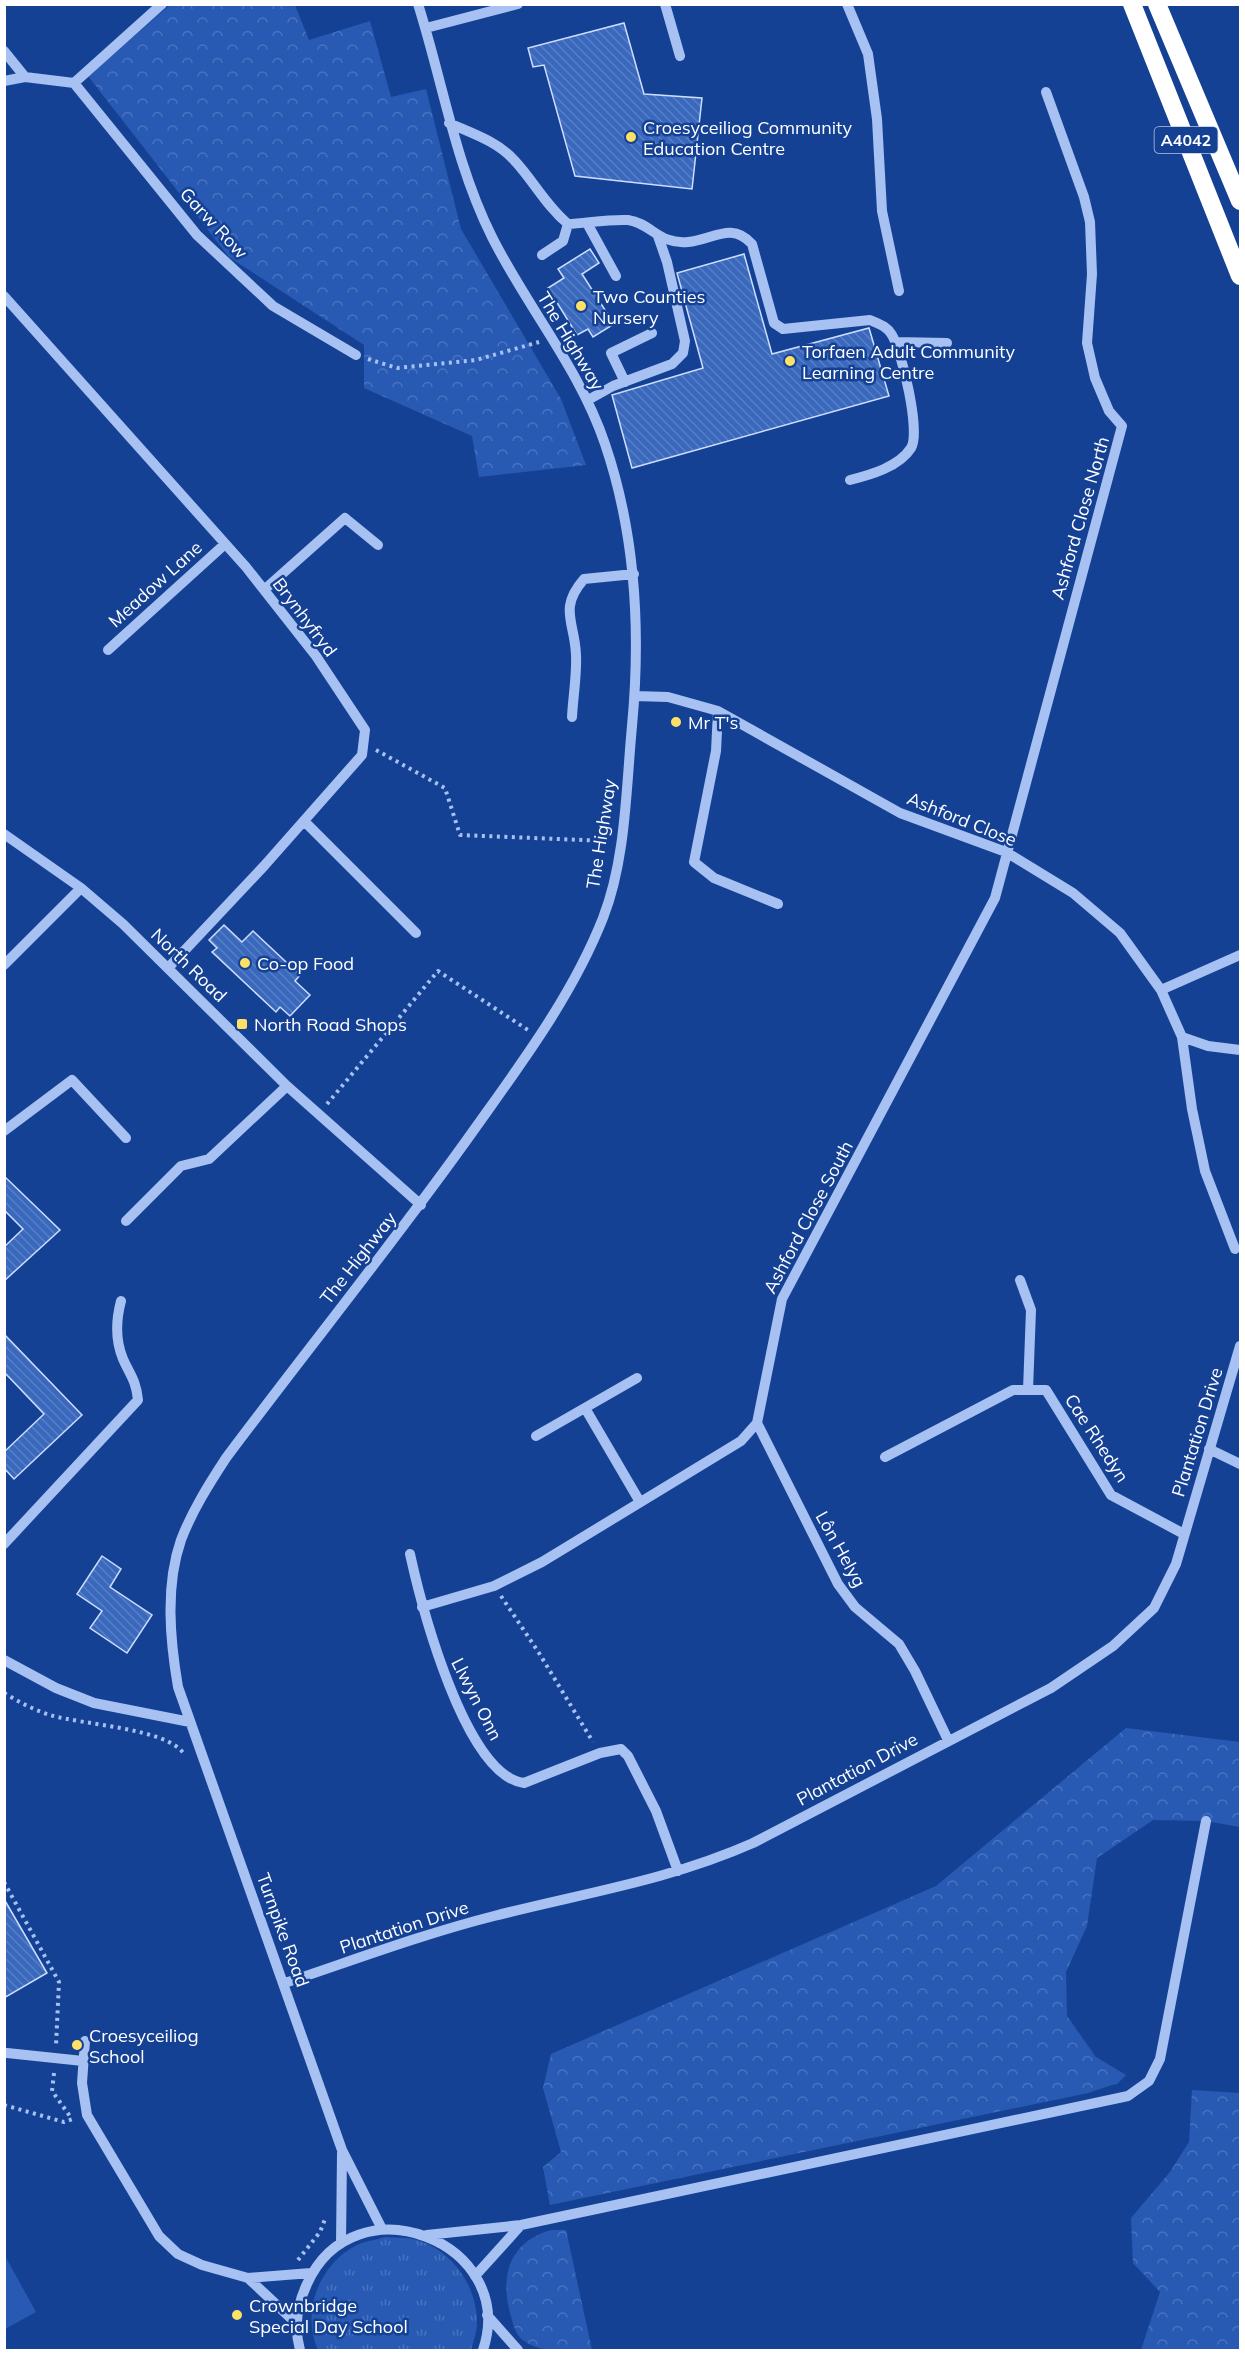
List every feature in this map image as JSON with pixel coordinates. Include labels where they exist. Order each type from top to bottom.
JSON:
[{"type":"highway","name":"A4042","points":[[1132,4],[1240,276]]},
{"type":"highway","name":"A4042","points":[[1157,4],[1240,201]]},
{"type":"street","points":[[4,81],[25,77],[74,83],[162,4]]},
{"type":"street","name":"The Highway","points":[[190,1722],[178,1687],[172,1651],[173,1575],[181,1540],[200,1498],[226,1458],[421,1205],[539,1037],[582,967],[604,915],[617,866],[637,645],[634,574],[606,445],[588,400],[493,239],[467,183],[418,4]]},
{"type":"street","points":[[426,28],[518,4]]},
{"type":"street","points":[[665,4],[680,56]]},
{"type":"street","points":[[847,4],[868,54],[878,119],[882,211],[899,291]]},
{"type":"street","points":[[4,51],[25,77]]},
{"type":"street","name":"Garw Row","points":[[74,83],[197,235],[273,306],[356,355]]},
{"type":"street","name":"Ashford Close North","points":[[1006,852],[1122,426],[1109,411],[1087,343],[1092,274],[1090,222],[1084,197],[1046,92]]},
{"type":"street","points":[[449,123],[491,142],[513,158],[556,214],[568,224],[629,220],[670,242],[689,242],[730,231],[743,234],[752,243],[774,322],[783,329],[870,320],[883,325],[895,342],[901,358],[915,431],[912,448],[898,462],[850,480]]},
{"type":"street","points":[[587,223],[616,276]]},
{"type":"street","points":[[542,255],[563,240],[568,224]]},
{"type":"street","points":[[588,400],[625,382],[672,364],[683,353],[685,341],[667,262],[658,237]]},
{"type":"street","name":"Brynhyfryd","points":[[4,296],[264,590],[316,657],[365,730],[363,743]]},
{"type":"street","points":[[625,382],[611,353],[652,333]]},
{"type":"street","points":[[895,342],[947,343]]},
{"type":"street","points":[[264,590],[345,518],[378,545]]},
{"type":"street","name":"Meadow Lane","points":[[108,650],[225,544]]},
{"type":"street","points":[[572,717],[576,655],[569,624],[569,605],[575,590],[584,579],[634,574]]},
{"type":"street","name":"Ashford Close","points":[[634,696],[668,697],[718,711],[900,813],[1006,852],[1073,893],[1120,933],[1161,990],[1182,1037],[1192,1109],[1205,1171],[1235,1249]]},
{"type":"street","points":[[718,711],[716,751],[694,862],[714,878],[778,904]]},
{"type":"street","points":[[169,967],[362,755],[363,743]]},
{"type":"street","points":[[304,821],[416,933]]},
{"type":"street","name":"North Road","points":[[4,834],[81,888],[169,967],[287,1086],[421,1205]]},
{"type":"street","name":"Ashford Close South","points":[[757,1423],[782,1299],[981,929],[995,898],[1006,852]]},
{"type":"street","points":[[4,965],[81,888]]},
{"type":"street","points":[[1161,990],[1240,955]]},
{"type":"street","points":[[1182,1037],[1208,1046],[1240,1050]]},
{"type":"street","points":[[4,1131],[72,1080],[126,1138]]},
{"type":"street","points":[[126,1221],[181,1166],[208,1159],[287,1086]]},
{"type":"street","points":[[885,1457],[1013,1390],[1028,1390],[1031,1310],[1020,1281]]},
{"type":"street","points":[[4,1544],[138,1400],[132,1374],[123,1359],[118,1337],[116,1319],[122,1301]]},
{"type":"street","name":"Plantation Drive","points":[[285,1983],[491,1917],[620,1888],[678,1871],[753,1843],[1051,1688],[1113,1646],[1154,1608],[1176,1564],[1240,1347]]},
{"type":"street","points":[[536,1436],[637,1378]]},
{"type":"street","name":"Cae Rhedyn","points":[[1028,1390],[1046,1390],[1111,1494],[1184,1534]]},
{"type":"street","points":[[585,1408],[640,1502]]},
{"type":"street","points":[[422,1607],[494,1586],[542,1562],[741,1441],[757,1423]]},
{"type":"street","name":"Lôn Helyg","points":[[757,1423],[838,1584],[855,1607],[899,1644],[915,1671],[948,1740]]},
{"type":"street","points":[[1209,1449],[1240,1464]]},
{"type":"street","name":"Llwyn Onn","points":[[410,1554],[422,1607],[438,1659],[472,1733],[502,1773],[512,1782],[524,1783],[600,1753],[621,1749],[628,1756],[656,1811],[678,1871]]},
{"type":"street","points":[[4,1660],[56,1688],[94,1703],[190,1722]]},
{"type":"street","name":"Turnpike Road","points":[[190,1722],[285,1983],[342,2150],[382,2229]]},
{"type":"street","points":[[300,2350],[296,2324],[300,2297],[311,2273],[325,2256],[341,2243],[361,2234],[382,2229],[405,2230],[427,2235],[521,2225],[1128,2096],[1149,2081],[1160,2059],[1206,1821]]},
{"type":"street","points":[[85,2042],[82,2094],[87,2115],[159,2236],[178,2254],[202,2265],[248,2278],[311,2273]]},
{"type":"street","points":[[7,2053],[83,2061]]},
{"type":"street","name":"Turnpike Road","points":[[341,2243],[342,2150]]},
{"type":"street","points":[[475,2276],[521,2225]]},
{"type":"street","points":[[427,2235],[454,2252],[475,2276],[483,2295],[487,2315],[483,2350]]},
{"type":"street","points":[[248,2278],[296,2324]]},
{"type":"street","points":[[487,2315],[518,2350]]},
{"type":"path","points":[[356,355],[398,368],[476,360],[551,338]]},
{"type":"path","points":[[363,743],[445,788],[460,835],[620,842]]},
{"type":"path","points":[[318,1113],[438,971],[539,1037]]},
{"type":"path","points":[[494,1586],[539,1653],[600,1753]]},
{"type":"path","points":[[4,1693],[49,1714],[111,1728],[153,1734],[178,1745],[189,1760]]},
{"type":"path","points":[[4,1882],[59,1982],[52,2091],[72,2120]]},
{"type":"path","points":[[4,2105],[64,2121],[87,2115]]},
{"type":"path","points":[[291,2265],[320,2232],[326,2207]]},
{"type":"green space","points":[[170,5],[295,5],[309,40],[370,21],[391,97],[426,89],[461,229],[561,399],[586,465],[479,477],[472,436],[364,388],[364,345],[229,257],[88,76]]},
{"type":"green space","points":[[1126,1728],[1240,1742],[1240,1827],[1206,1821],[1153,1820],[1097,1858],[1087,1926],[1066,1972],[1067,2016],[1096,2057],[1126,2075],[1118,2083],[1088,2093],[550,2205],[543,2167],[561,2152],[543,2088],[551,2054],[936,1886]]},
{"type":"green space","points":[[1192,2090],[1240,2093],[1240,2350],[1141,2350],[1160,2292],[1133,2263],[1131,2218],[1170,2172],[1189,2142]]},
{"type":"green space","points":[[551,2230],[566,2230],[592,2350],[557,2351],[540,2348],[524,2341],[513,2325],[506,2285],[511,2261],[526,2243],[537,2235]]},
{"type":"green space","points":[[385,2237],[410,2238],[427,2244],[439,2251],[459,2270],[467,2282],[476,2309],[477,2326],[471,2350],[318,2350],[313,2335],[313,2305],[323,2277],[344,2253],[360,2244]]},
{"type":"green space","points":[[5,2256],[36,2312],[4,2329]]},
{"type":"building","name":"Croesyceiliog Community Education Centre","points":[[624,23],[644,94],[702,98],[692,189],[575,176],[544,65],[533,67],[528,48]]},
{"type":"building","name":"Two Counties Nursery","points":[[590,249],[599,263],[582,274],[614,324],[593,337],[588,329],[577,335],[548,288],[564,278],[558,269]]},
{"type":"building","name":"Torfaen Adult Community Learning Centre","points":[[744,254],[772,354],[869,328],[889,396],[632,468],[612,395],[703,368],[677,273]]},
{"type":"building","points":[[224,925],[242,942],[253,931],[300,975],[295,981],[310,995],[290,1016],[280,1007],[276,1012],[212,952],[217,948],[209,940]]},
{"type":"building","points":[[4,1176],[60,1230],[4,1281],[4,1247],[23,1229],[4,1210]]},
{"type":"building","points":[[4,1334],[82,1415],[14,1479],[4,1468],[4,1452],[44,1414],[4,1372]]},
{"type":"building","points":[[102,1556],[121,1569],[110,1587],[152,1615],[127,1653],[90,1628],[102,1611],[77,1594]]},
{"type":"building","points":[[4,1899],[47,1973],[4,1998]]},
{"type":"place","name":"Croesyceiliog Community Education Centre","points":[[631,137]]},
{"type":"place","name":"Two Counties Nursery","points":[[581,306]]},
{"type":"place","name":"Torfaen Adult Community Learning Centre","points":[[790,361]]},
{"type":"place","name":"Mr T's","points":[[676,722]]},
{"type":"place","name":"Co-op Food","points":[[245,963]]},
{"type":"place","name":"North Road Shops","points":[[242,1024]]},
{"type":"place","name":"Croesyceiliog School","points":[[77,2045]]},
{"type":"place","name":"Crownbridge Special Day School","points":[[237,2315]]}]
